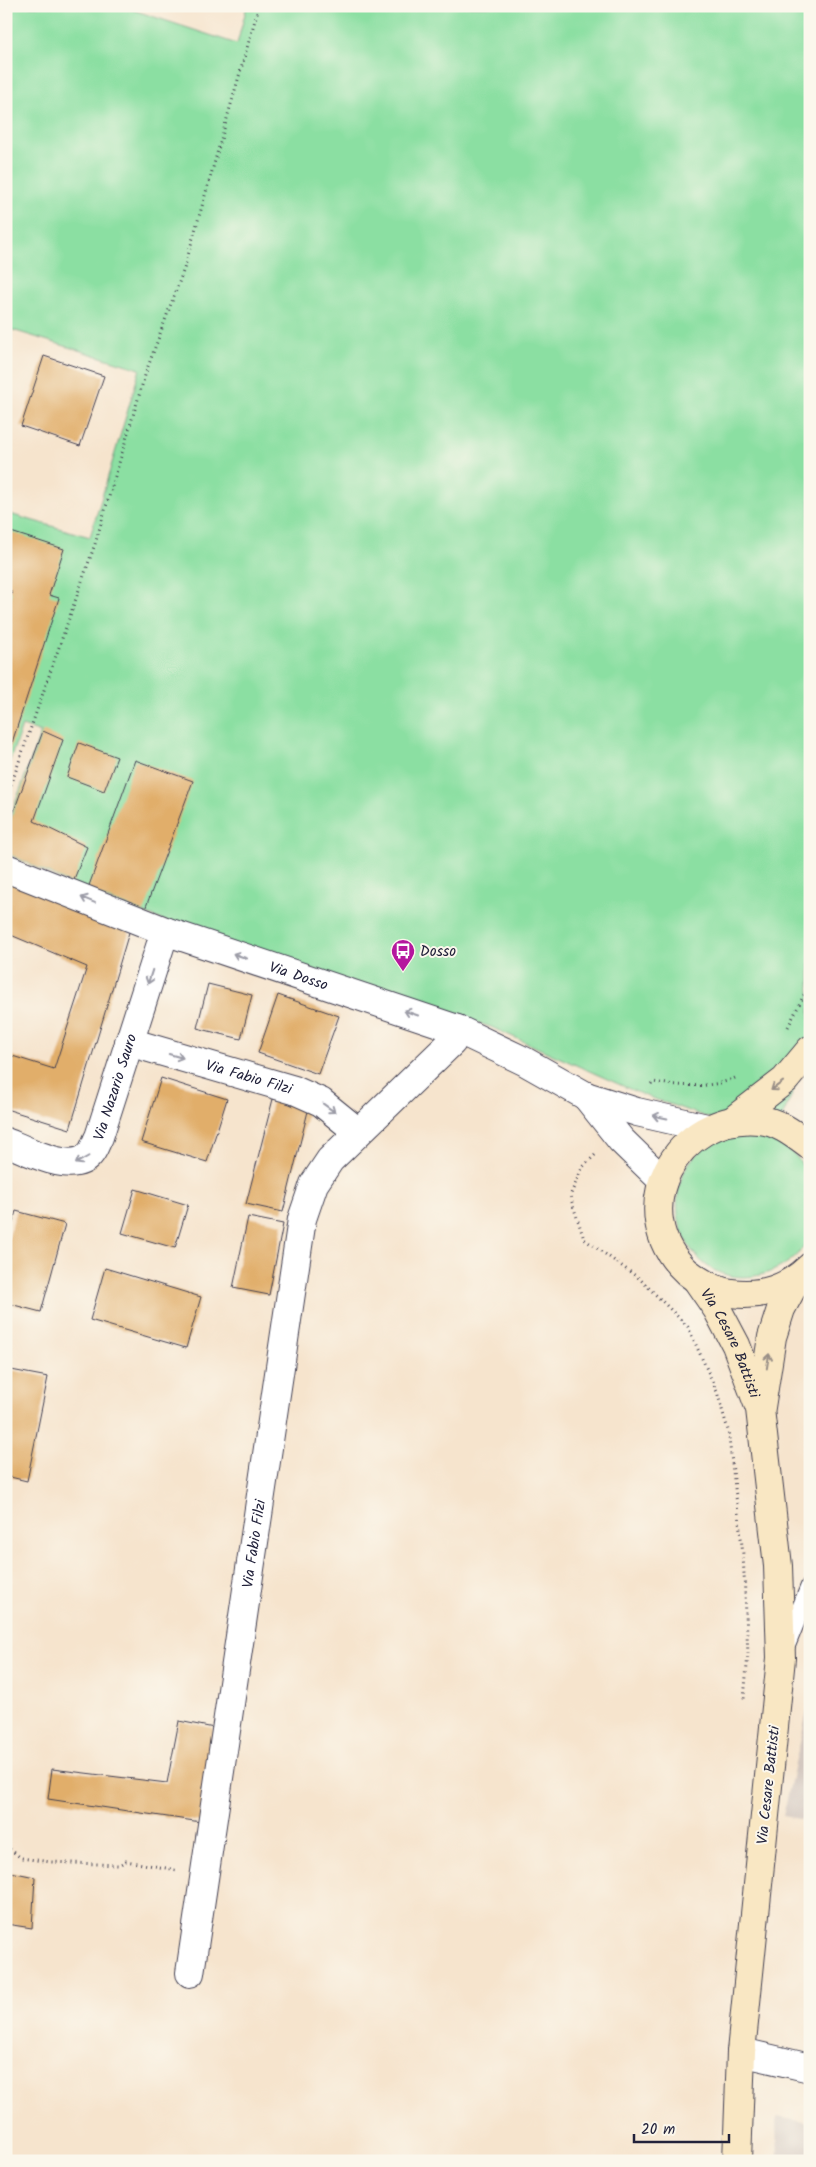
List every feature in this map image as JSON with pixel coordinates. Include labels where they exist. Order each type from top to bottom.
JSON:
[{"type":"street","name":"Via Dosso","points":[[6,868],[165,931],[457,1029],[524,1061],[586,1096],[637,1112],[720,1124]]},
{"type":"street","name":"Via Nazario Sauro","points":[[6,1142],[60,1162],[76,1164],[90,1155],[98,1136],[165,931]]},
{"type":"street","name":"Via Fabio Filzi","points":[[190,1973],[302,1219],[314,1184],[330,1160],[415,1080],[452,1042],[457,1029]]},
{"type":"street","name":"Via Fabio Filzi","points":[[129,1042],[294,1090],[321,1102],[358,1132]]},
{"type":"street","points":[[805,1274],[774,1291],[747,1295],[721,1292],[697,1280],[680,1265],[672,1253],[660,1226],[659,1204],[663,1181],[672,1160],[688,1142],[720,1124],[785,1080],[810,1050]]},
{"type":"street","name":"Via Dosso","points":[[586,1096],[621,1140],[663,1181]]},
{"type":"street","points":[[720,1124],[761,1120],[788,1130],[810,1146]]},
{"type":"street","name":"Via Cesare Battisti","points":[[760,1409],[772,1337],[781,1309],[805,1274]]},
{"type":"street","name":"Via Cesare Battisti","points":[[697,1280],[717,1310],[736,1346],[760,1409],[778,1566],[781,1658],[741,2052],[737,2161]]},
{"type":"street","points":[[741,2052],[810,2068]]},
{"type":"lane","points":[[781,1658],[810,1586]]},
{"type":"path","points":[[6,799],[95,544],[146,372],[185,266],[259,6]]},
{"type":"path","points":[[784,1035],[810,983]]},
{"type":"path","points":[[637,1112],[652,1082],[677,1086],[705,1085],[738,1076]]},
{"type":"path","points":[[621,1140],[597,1154],[582,1168],[570,1196],[584,1239],[640,1279],[688,1327],[717,1392],[728,1430],[743,1554],[748,1654],[744,1702]]},
{"type":"path","points":[[6,1846],[21,1858],[89,1865],[119,1865],[126,1861],[204,1874]]},
{"type":"shaded area","points":[[810,1699],[810,1821],[783,1816]]},
{"type":"shaded area","points":[[777,2117],[810,2123],[810,2161],[778,2161]]},
{"type":"green space","points":[[6,6],[121,6],[237,44],[247,6],[810,6],[810,1053],[772,1140],[786,1147],[796,1157],[808,1180],[810,1193],[810,1236],[797,1255],[785,1264],[764,1274],[731,1276],[706,1265],[688,1245],[679,1219],[678,1191],[688,1165],[707,1145],[738,1135],[764,1137],[643,1095],[491,1027],[209,937],[86,892],[6,853],[6,829],[41,732],[22,726],[6,771],[6,513],[90,537],[140,369],[6,328]]},
{"type":"building","points":[[44,356],[104,376],[80,446],[21,426]]},
{"type":"building","points":[[11,532],[64,549],[49,595],[59,598],[7,758],[6,609],[12,592],[6,591],[6,547]]},
{"type":"building","points":[[43,731],[63,740],[34,821],[87,847],[72,884],[6,852],[6,833]]},
{"type":"building","points":[[79,743],[117,757],[104,791],[67,777]]},
{"type":"building","points":[[135,760],[193,781],[144,912],[87,891]]},
{"type":"building","points":[[6,878],[130,929],[70,1129],[6,1109],[6,1054],[54,1069],[87,967],[6,933]]},
{"type":"building","points":[[208,984],[252,995],[241,1039],[197,1028]]},
{"type":"building","points":[[278,995],[339,1016],[318,1074],[258,1053]]},
{"type":"building","points":[[161,1078],[227,1099],[207,1162],[141,1142]]},
{"type":"building","points":[[273,1099],[309,1107],[283,1212],[246,1204]]},
{"type":"building","points":[[135,1189],[188,1205],[175,1248],[122,1233]]},
{"type":"building","points":[[16,1211],[65,1224],[41,1312],[6,1303],[6,1247]]},
{"type":"building","points":[[248,1217],[283,1224],[269,1295],[233,1288]]},
{"type":"building","points":[[105,1268],[201,1297],[186,1348],[90,1320]]},
{"type":"building","points":[[6,1369],[48,1377],[27,1481],[6,1476]]},
{"type":"building","points":[[179,1721],[214,1728],[201,1822],[48,1799],[52,1769],[167,1783]]},
{"type":"building","points":[[6,1871],[35,1877],[32,1928],[6,1924]]},
{"type":"place","name":"Dosso","points":[[403,972]]}]
